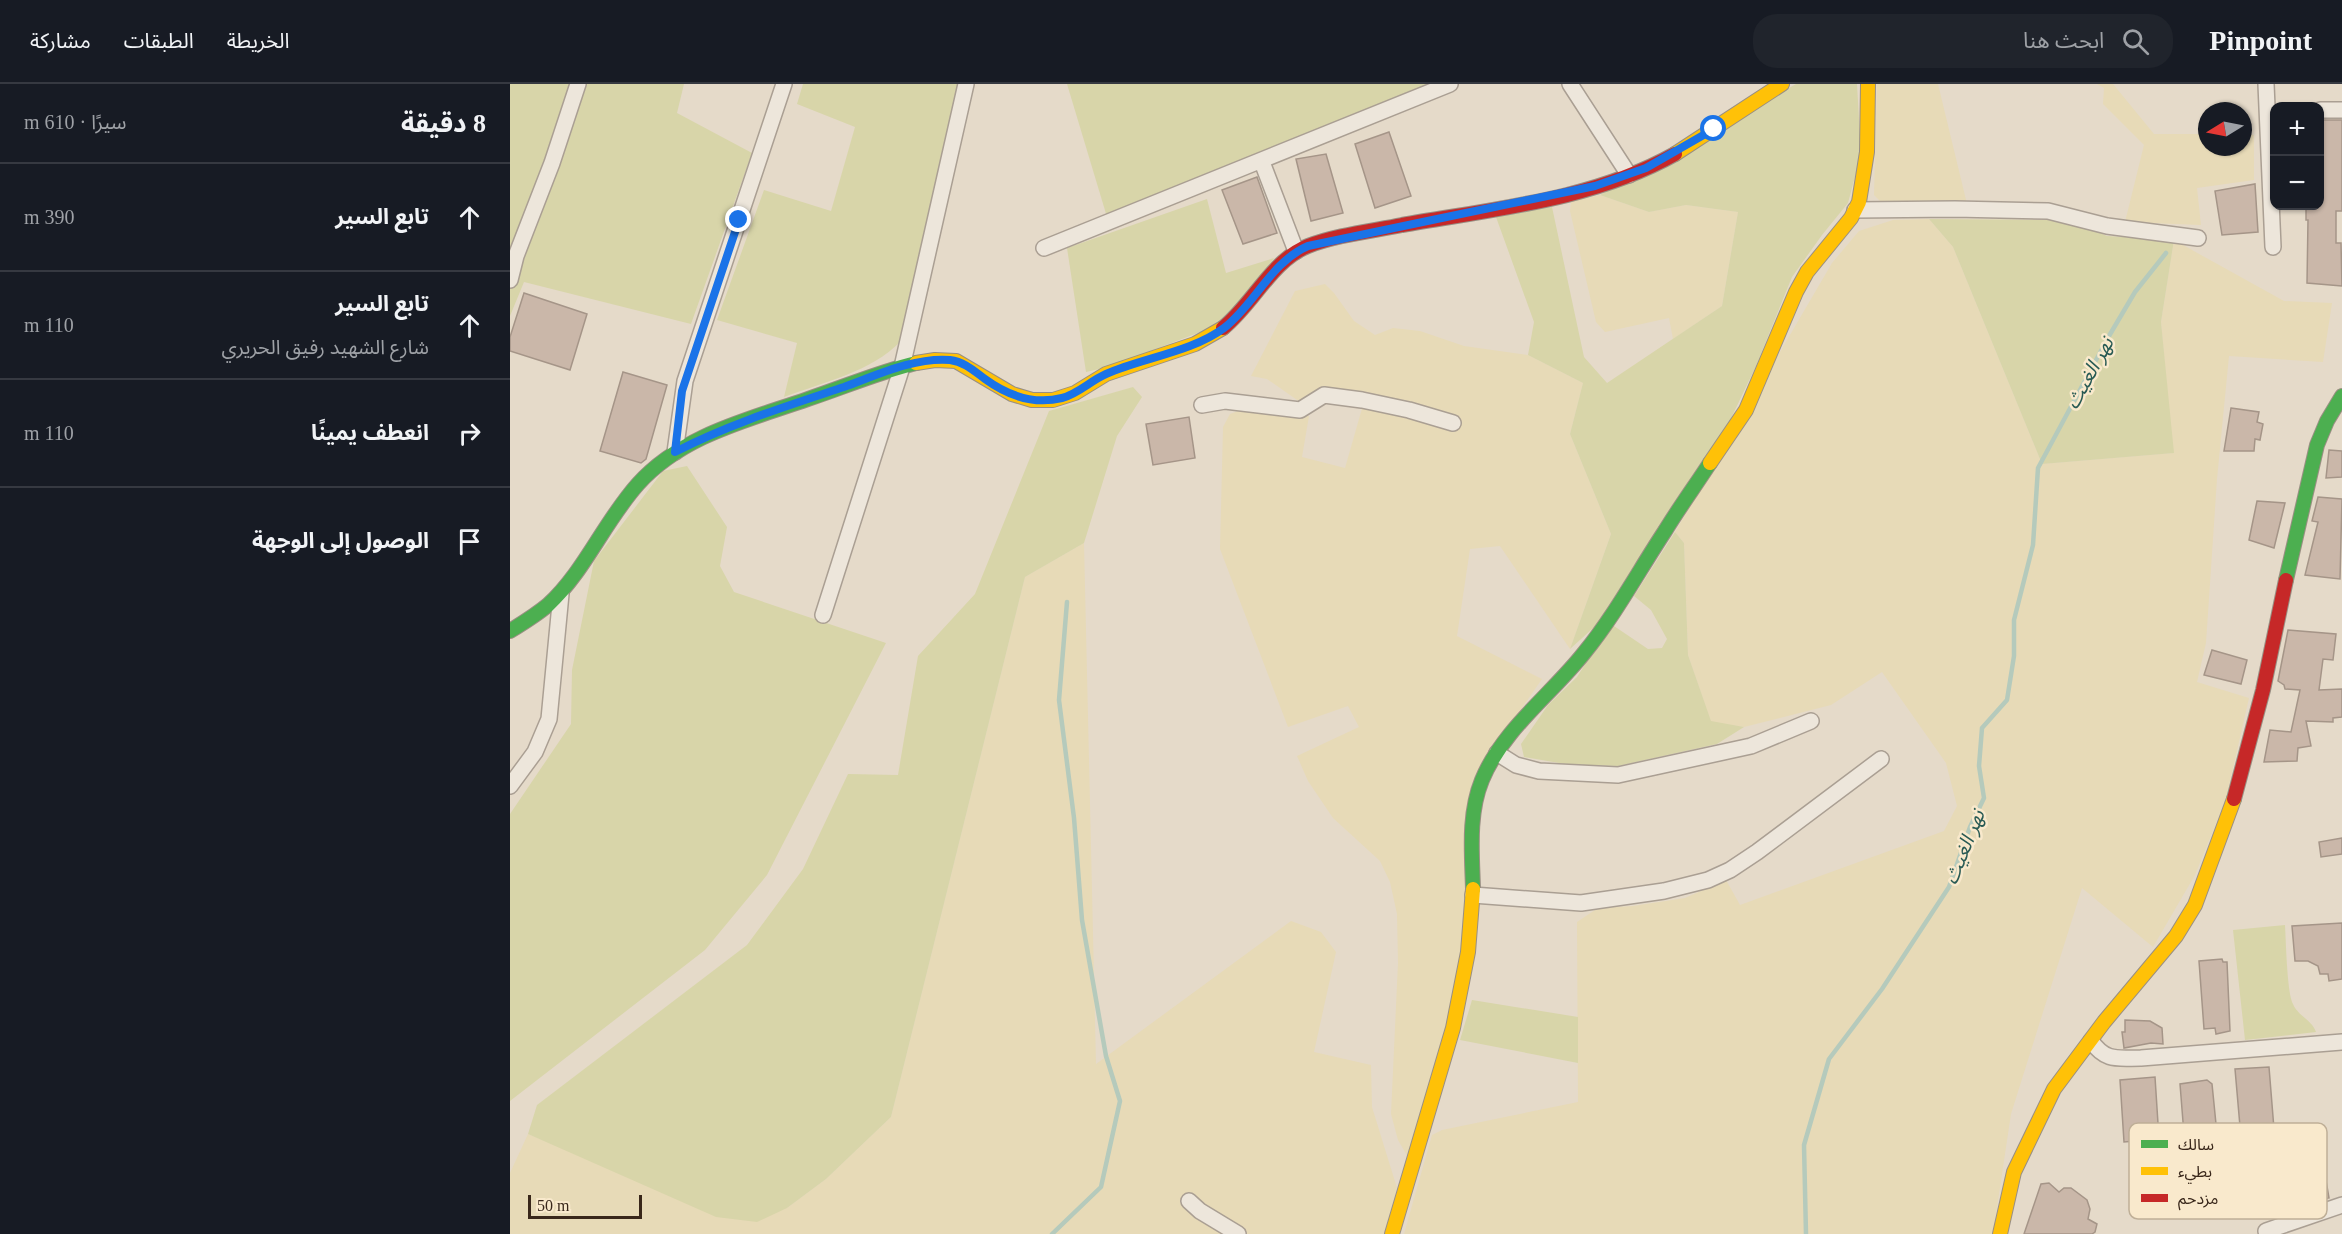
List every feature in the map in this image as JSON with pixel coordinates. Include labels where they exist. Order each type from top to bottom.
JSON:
[{"type":"street","points":[[510,280],[516,256],[552,163],[578,84]]},
{"type":"street","points":[[675,452],[685,381],[784,84]]},
{"type":"street","points":[[823,615],[902,367],[966,84]]},
{"type":"street","points":[[1044,248],[1262,162],[1450,84]]},
{"type":"street","points":[[1570,84],[1629,175]]},
{"type":"street","points":[[510,631],[543,610],[561,594],[629,495],[645,477],[675,452],[713,432],[902,367],[940,360],[953,360],[970,367],[1000,390],[1016,396],[1050,401],[1065,398],[1106,374],[1162,357],[1222,330],[1296,251],[1330,240],[1557,195],[1629,175],[1697,140],[1782,84]]},
{"type":"street","points":[[1392,1234],[1454,1028],[1468,952],[1473,896],[1474,807],[1482,780],[1497,753],[1528,713],[1582,655],[1617,610],[1664,532],[1746,410],[1796,292],[1807,272],[1851,218],[1859,202],[1867,152],[1868,84]]},
{"type":"street","points":[[2266,84],[2270,105]]},
{"type":"street","points":[[2324,110],[2342,110]]},
{"type":"street","points":[[2272,156],[2273,247]]},
{"type":"street","points":[[1262,162],[1296,251]]},
{"type":"street","points":[[1855,210],[2048,211],[2108,226],[2198,238]]},
{"type":"street","points":[[1202,405],[1225,401],[1300,410],[1324,395],[1362,399],[1453,423]]},
{"type":"street","points":[[2000,1234],[2014,1172],[2027,1138],[2054,1089],[2104,1022],[2176,936],[2195,905],[2205,881],[2244,768],[2314,456],[2327,421],[2342,396]]},
{"type":"street","points":[[510,786],[535,752],[549,719],[561,594]]},
{"type":"street","points":[[1497,753],[1516,765],[1539,771],[1618,775],[1751,746],[1811,721]]},
{"type":"street","points":[[1473,896],[1581,903],[1664,891],[1708,880],[1730,870],[1757,852],[1881,759]]},
{"type":"street","points":[[2091,1041],[2103,1054],[2118,1058],[2342,1042]]},
{"type":"street","points":[[1189,1201],[1200,1211],[1238,1234]]},
{"type":"street","points":[[2327,1210],[2342,1205]]},
{"type":"street","points":[[2250,1234],[2267,1232],[2303,1219]]},
{"type":"shaded area","points":[[510,84],[684,84],[677,113],[752,153],[691,324],[524,282],[510,316]]},
{"type":"shaded area","points":[[803,84],[959,84],[901,341],[876,361],[831,381],[784,397],[797,343],[717,320],[764,190],[831,211],[855,127],[797,104]]},
{"type":"shaded area","points":[[1067,84],[1435,84],[1107,217]]},
{"type":"shaded area","points":[[1796,84],[1857,84],[1861,154],[1848,203],[1792,277],[1756,366],[1723,435],[1601,621],[1570,649],[1611,534],[1570,434],[1583,383],[1528,355],[1534,322],[1496,217],[1552,207],[1584,357],[1607,383],[1722,306],[1738,212],[1686,205],[1649,212],[1600,195]]},
{"type":"shaded area","points":[[1877,84],[1938,84],[1967,204],[1885,206],[1874,195]]},
{"type":"shaded area","points":[[2097,84],[2113,84],[2154,134],[2198,134],[2198,156],[2252,156],[2252,135],[2254,135],[2254,180],[2197,188],[2201,225],[2125,222],[2144,145],[2103,104],[2104,88]]},
{"type":"shaded area","points":[[1600,195],[1649,212],[1686,205],[1738,212],[1722,306],[1673,339],[1669,318],[1605,332],[1596,322],[1570,211],[1571,201]]},
{"type":"shaded area","points":[[1207,199],[1226,273],[1274,258],[1244,299],[1211,328],[1108,367],[1086,372],[1067,248]]},
{"type":"shaded area","points":[[1929,219],[1953,247],[2042,464],[2173,453],[2161,322],[2174,240],[2284,301],[2332,303],[2323,362],[2229,356],[2217,479],[2206,643],[2197,682],[2249,698],[2226,799],[2195,875],[2153,947],[2082,888],[2011,1114],[1993,1234],[1404,1234],[1432,1135],[1442,1130],[1578,1102],[1577,922],[1598,908],[1633,906],[1685,898],[1726,880],[1740,905],[1944,831],[1957,806],[1946,763],[1882,672],[1831,705],[1744,727],[1711,722],[1688,655],[1684,543],[1675,532],[1832,263],[1859,231],[1893,220]]},
{"type":"shaded area","points":[[1929,219],[2053,220],[2087,227],[2107,236],[2174,240],[2161,322],[2174,453],[2042,464],[1953,247]]},
{"type":"shaded area","points":[[1325,284],[1354,321],[1375,335],[1393,328],[1420,331],[1464,346],[1528,355],[1583,383],[1570,434],[1611,534],[1570,649],[1500,546],[1470,549],[1457,636],[1542,679],[1484,763],[1465,929],[1448,1033],[1409,1159],[1398,1140],[1391,1114],[1398,963],[1397,914],[1390,882],[1380,861],[1333,818],[1308,781],[1297,756],[1359,727],[1348,706],[1288,727],[1220,549],[1223,427],[1230,414],[1241,410],[1309,416],[1302,457],[1345,468],[1365,398],[1300,402],[1267,379],[1251,376],[1295,291]]},
{"type":"shaded area","points":[[1133,387],[1142,397],[1117,436],[1084,543],[1025,577],[891,1117],[826,1179],[787,1208],[757,1222],[716,1217],[528,1134],[537,1105],[747,945],[803,869],[848,774],[898,775],[918,656],[975,594],[1049,411]]},
{"type":"shaded area","points":[[687,466],[727,527],[720,566],[734,592],[886,643],[767,875],[705,950],[510,1101],[510,814],[571,724],[572,670],[594,561],[663,471]]},
{"type":"shaded area","points":[[1675,532],[1684,543],[1688,655],[1711,721],[1744,727],[1717,744],[1618,766],[1571,765],[1524,757],[1521,744],[1548,705],[1577,677],[1611,624],[1648,649],[1662,648],[1667,639],[1651,610],[1634,596]]},
{"type":"shaded area","points":[[1084,543],[1096,1064],[1291,921],[1321,932],[1336,952],[1314,1052],[1371,1065],[1372,1107],[1397,1188],[1384,1234],[510,1234],[510,1173],[528,1134],[593,1161],[787,1208],[826,1179],[891,1117],[1025,577]]},
{"type":"shaded area","points":[[2285,925],[2291,998],[2295,1008],[2316,1032],[2245,1040],[2233,930]]},
{"type":"shaded area","points":[[1472,1000],[1578,1017],[1578,1063],[1460,1040]]},
{"type":"building","points":[[2324,120],[2342,120],[2342,211],[2336,211],[2336,243],[2341,243],[2342,286],[2307,283],[2308,220],[2306,220],[2306,210],[2324,210]]},
{"type":"building","points":[[1389,132],[1411,196],[1375,208],[1355,144]]},
{"type":"building","points":[[1326,154],[1343,213],[1311,221],[1296,159]]},
{"type":"building","points":[[1257,177],[1277,233],[1243,244],[1222,190]]},
{"type":"building","points":[[2255,184],[2258,232],[2222,235],[2215,191]]},
{"type":"building","points":[[524,293],[587,314],[570,370],[510,351],[510,337]]},
{"type":"building","points":[[623,372],[667,385],[646,459],[641,463],[600,451]]},
{"type":"building","points":[[2231,408],[2259,412],[2257,422],[2263,424],[2260,440],[2255,439],[2254,451],[2224,451]]},
{"type":"building","points":[[1189,417],[1195,458],[1153,465],[1146,424]]},
{"type":"building","points":[[2329,450],[2342,451],[2342,477],[2326,478]]},
{"type":"building","points":[[2318,497],[2342,499],[2340,579],[2305,575],[2318,522],[2312,521]]},
{"type":"building","points":[[2257,501],[2285,503],[2274,548],[2249,540]]},
{"type":"building","points":[[2288,630],[2336,634],[2333,660],[2323,659],[2319,690],[2342,689],[2342,717],[2333,718],[2333,722],[2306,721],[2311,746],[2298,748],[2297,761],[2264,762],[2270,730],[2291,732],[2300,690],[2285,689],[2284,685],[2278,681]]},
{"type":"building","points":[[2212,650],[2247,660],[2241,684],[2204,675]]},
{"type":"building","points":[[2342,838],[2342,854],[2321,857],[2319,842]]},
{"type":"building","points":[[2342,923],[2342,979],[2329,981],[2328,974],[2320,974],[2318,966],[2308,961],[2295,961],[2292,926]]},
{"type":"building","points":[[2222,959],[2223,962],[2227,962],[2230,1031],[2216,1034],[2215,1028],[2204,1029],[2199,961]]},
{"type":"building","points":[[2125,1020],[2150,1021],[2162,1028],[2163,1044],[2151,1043],[2124,1048],[2122,1032],[2125,1032]]},
{"type":"building","points":[[2269,1067],[2274,1123],[2240,1123],[2235,1069]]},
{"type":"building","points":[[2155,1077],[2158,1123],[2129,1123],[2129,1142],[2124,1142],[2120,1080]]},
{"type":"building","points":[[2207,1080],[2212,1084],[2216,1123],[2183,1123],[2180,1084]]},
{"type":"building","points":[[2049,1183],[2059,1192],[2064,1188],[2071,1188],[2087,1200],[2090,1209],[2088,1219],[2097,1224],[2095,1232],[2092,1234],[2024,1234],[2041,1184]]},
{"type":"waterway","name":"نهر الغيث","points":[[1806,1234],[1804,1145],[1829,1059],[1882,989],[1949,887],[1970,827],[1984,798],[1979,766],[1982,728],[2007,700],[2014,656],[2014,620],[2033,545],[2038,468],[2135,292],[2166,253]]},
{"type":"waterway","points":[[1052,1234],[1101,1187],[1120,1101],[1106,1056],[1082,920],[1074,818],[1059,700],[1067,602]]},
{"type":"traffic: fast","points":[[510,631],[543,609],[561,592],[638,484],[655,467],[675,453],[695,441],[739,422],[916,363]]},
{"type":"traffic: fast","points":[[2286,580],[2317,445],[2327,421],[2342,396]]},
{"type":"traffic: fast","points":[[1473,889],[1473,820],[1482,780],[1491,762],[1515,728],[1595,639],[1710,463]]},
{"type":"traffic: slow","points":[[1675,154],[1782,84]]},
{"type":"traffic: slow","points":[[1710,463],[1746,410],[1796,292],[1807,272],[1851,218],[1859,202],[1867,152],[1868,84]]},
{"type":"traffic: slow","points":[[916,363],[935,360],[956,361],[1012,394],[1032,400],[1053,400],[1075,393],[1106,374],[1195,344],[1223,328]]},
{"type":"traffic: slow","points":[[2000,1234],[2014,1172],[2054,1089],[2104,1022],[2176,936],[2195,905],[2234,799]]},
{"type":"traffic: slow","points":[[1392,1234],[1453,1028],[1468,952],[1473,889]]},
{"type":"traffic: jam","points":[[1223,328],[1284,261],[1308,246],[1354,234],[1542,201],[1611,182],[1643,170],[1675,154]]},
{"type":"traffic: jam","points":[[2234,799],[2263,690],[2286,580]]},
{"type":"route","points":[[739,220],[682,391],[675,452],[713,432],[902,367],[940,360],[953,360],[970,367],[1000,390],[1016,396],[1050,401],[1065,398],[1106,374],[1162,357],[1222,330],[1283,263],[1296,251],[1308,246],[1595,186],[1646,168],[1714,129]]}]
